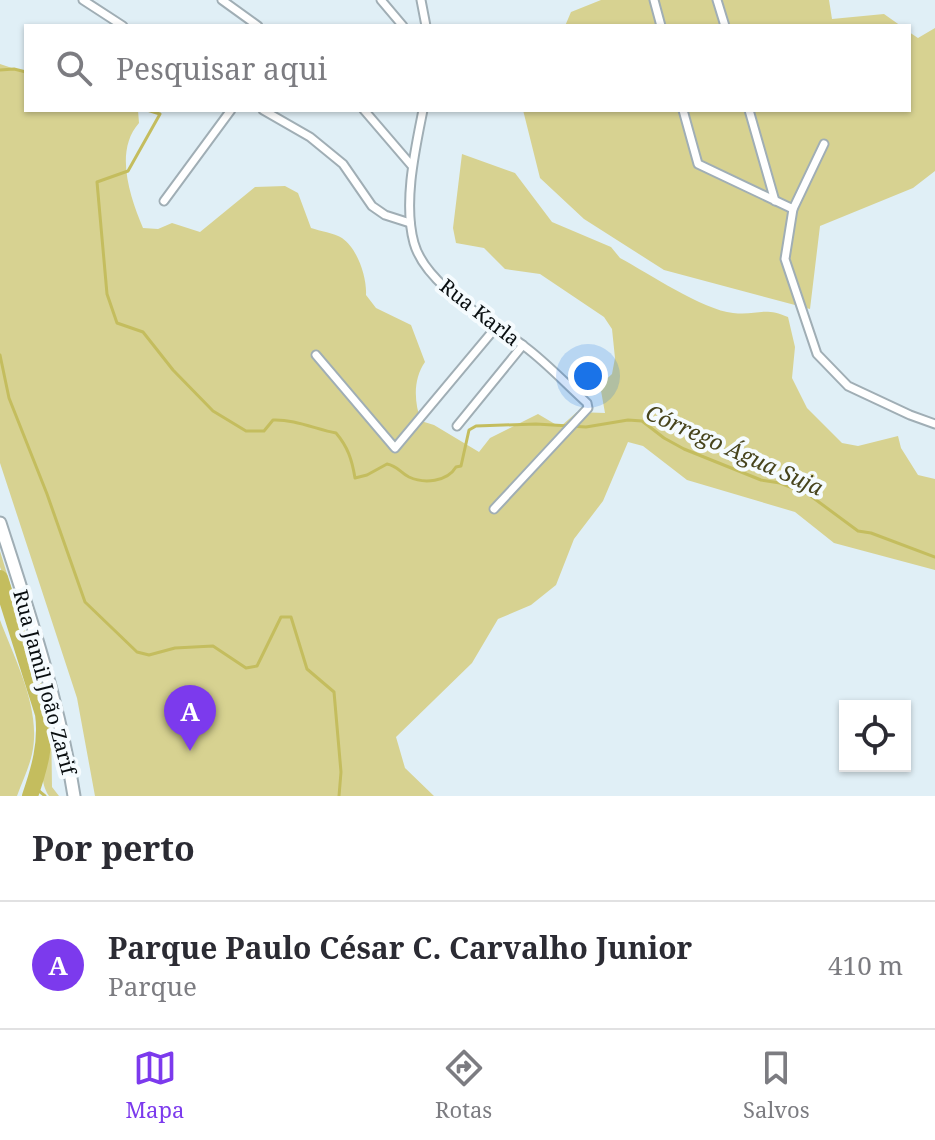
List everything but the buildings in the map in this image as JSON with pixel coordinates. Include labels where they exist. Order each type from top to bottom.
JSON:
[{"type":"main road","name":"Rua Jamil João Zarif","points":[[0,523],[38,638],[74,796]]},
{"type":"street","points":[[83,0],[120,24]]},
{"type":"street","points":[[222,0],[255,24]]},
{"type":"street","points":[[381,0],[400,24]]},
{"type":"street","points":[[421,0],[426,24]]},
{"type":"street","points":[[654,0],[660,24]]},
{"type":"street","points":[[717,0],[724,24]]},
{"type":"street","points":[[164,201],[230,112]]},
{"type":"street","points":[[266,112],[310,137],[343,164],[372,206],[385,215],[410,223]]},
{"type":"street","points":[[366,112],[412,166]]},
{"type":"street","name":"Rua Karla","points":[[423,112],[412,166],[410,223],[414,243],[425,266],[463,302],[523,345],[583,399],[588,408],[494,509]]},
{"type":"street","points":[[684,112],[698,164],[793,209]]},
{"type":"street","points":[[750,112],[775,201]]},
{"type":"street","points":[[824,144],[793,209],[785,259],[817,354],[848,386],[935,424]]},
{"type":"street","points":[[316,355],[395,448],[497,326]]},
{"type":"street","points":[[457,426],[523,345]]},
{"type":"shaded area","points":[[601,0],[829,0],[832,19],[884,14],[898,24],[566,24],[571,12]]},
{"type":"shaded area","points":[[935,28],[935,171],[913,188],[820,226],[810,309],[664,270],[584,219],[540,178],[524,112],[911,112],[911,33],[918,38]]},
{"type":"shaded area","points":[[0,64],[24,70],[24,112],[138,112],[139,123],[131,134],[126,160],[129,189],[143,228],[158,229],[172,223],[200,232],[255,187],[285,186],[298,193],[311,228],[339,236],[353,249],[363,272],[366,295],[376,308],[411,325],[425,362],[418,376],[416,391],[421,421],[434,425],[479,452],[490,438],[538,414],[560,427],[577,412],[605,413],[600,385],[612,374],[615,358],[612,329],[604,317],[540,274],[505,269],[484,248],[456,243],[453,228],[462,154],[515,173],[552,222],[611,247],[620,258],[691,298],[733,313],[766,312],[788,317],[795,347],[792,378],[807,408],[842,443],[858,446],[898,436],[901,448],[918,475],[935,479],[935,570],[834,543],[795,512],[687,480],[643,446],[628,442],[603,501],[574,539],[556,585],[531,605],[498,619],[472,663],[396,737],[405,768],[434,796],[95,796],[77,698],[0,463]]},
{"type":"shaded area","points":[[0,551],[51,719],[52,787],[59,796],[49,796],[45,787],[42,767],[45,713],[0,567]]},
{"type":"shaded area","points":[[0,620],[25,686],[33,720],[32,754],[17,796],[0,796]]},
{"type":"waterway","name":"Córrego Água Suja","points":[[0,70],[24,72]]},
{"type":"waterway","name":"Córrego Água Suja","points":[[154,112],[160,114],[128,171],[97,182],[107,294],[117,323],[143,332],[173,370],[213,411],[246,431],[264,431],[273,420],[281,420],[336,433],[349,454],[355,478],[387,464],[409,477],[428,481],[441,479],[461,466],[469,430],[476,426],[536,424],[586,427],[628,420],[642,421],[684,449],[761,480],[780,483],[808,494],[858,531],[935,557]]},
{"type":"waterway","points":[[0,355],[9,398],[85,602],[137,652],[149,655],[175,648],[213,646],[246,668],[257,666],[281,617],[291,617],[307,669],[334,692],[341,772],[339,796]]},
{"type":"waterway","points":[[0,578],[43,714],[43,746],[30,796]]},
{"type":"waterway","points":[[33,786],[45,796]]},
{"type":"place","name":"Parque Paulo César C. Carvalho Junior","points":[[190,751]]}]
